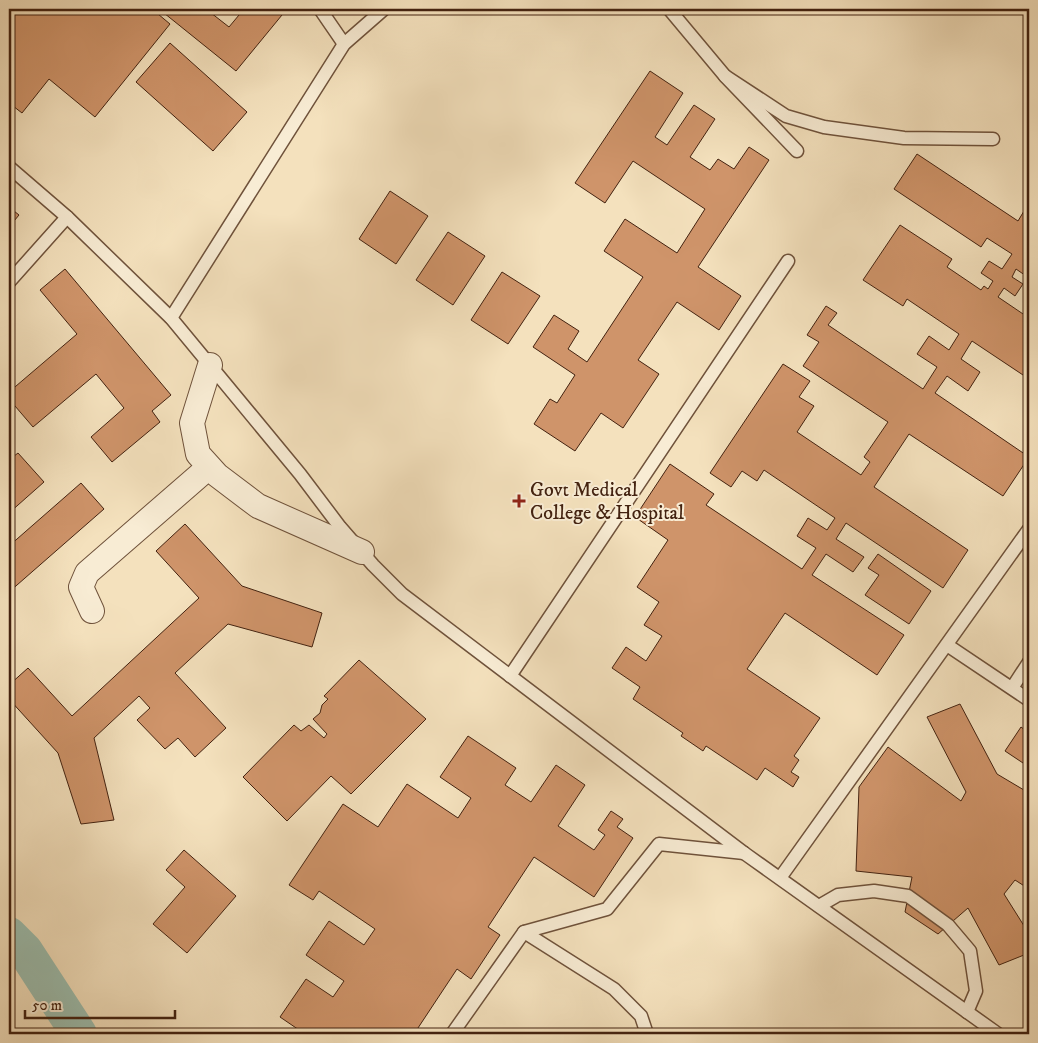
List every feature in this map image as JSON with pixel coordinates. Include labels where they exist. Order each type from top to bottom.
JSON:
[{"type":"street","points":[[210,365],[192,423],[198,454],[216,475],[258,506],[362,552]]},
{"type":"street","points":[[92,611],[81,587],[87,572],[209,467]]},
{"type":"lane","points":[[320,9],[344,44]]},
{"type":"lane","points":[[171,318],[344,44],[384,9]]},
{"type":"lane","points":[[669,9],[725,76],[797,152]]},
{"type":"lane","points":[[725,76],[786,116],[824,128],[904,138],[993,139]]},
{"type":"lane","points":[[9,168],[67,217],[171,318],[300,474],[340,526],[402,594],[744,853],[998,1034]]},
{"type":"lane","points":[[9,282],[67,217]]},
{"type":"lane","points":[[510,676],[788,261]]},
{"type":"lane","points":[[780,878],[1029,530]]},
{"type":"lane","points":[[947,645],[1029,700]]},
{"type":"lane","points":[[1012,688],[1029,662]]},
{"type":"lane","points":[[452,1034],[524,932],[607,909],[659,844],[744,853]]},
{"type":"lane","points":[[819,906],[838,895],[874,891],[908,896],[948,925],[970,951],[976,990],[967,1012]]},
{"type":"lane","points":[[524,932],[614,989],[641,1016],[647,1034]]},
{"type":"building","points":[[9,9],[62,9],[66,12],[69,9],[152,9],[170,24],[95,117],[49,79],[22,113],[13,106],[9,106]]},
{"type":"building","points":[[159,9],[206,9],[229,27],[244,9],[274,9],[282,15],[236,71]]},
{"type":"building","points":[[696,9],[726,9],[726,11],[697,14]]},
{"type":"building","points":[[170,43],[247,112],[213,151],[136,82]]},
{"type":"building","points":[[650,71],[683,93],[655,137],[667,145],[694,105],[715,119],[690,157],[710,170],[718,159],[734,169],[749,147],[769,160],[698,267],[741,296],[719,330],[677,302],[638,360],[659,374],[623,428],[601,413],[575,451],[534,424],[550,399],[557,403],[575,375],[533,347],[554,315],[579,331],[568,349],[587,362],[643,277],[604,251],[625,219],[677,253],[705,209],[633,161],[605,203],[575,183]]},
{"type":"building","points":[[917,154],[1018,221],[1024,211],[1029,215],[1029,278],[1016,269],[1012,277],[1023,284],[1015,296],[1004,288],[998,297],[1029,318],[1029,379],[972,341],[961,359],[980,372],[968,391],[947,376],[935,393],[1029,457],[1003,496],[909,434],[874,487],[968,550],[943,588],[846,523],[836,539],[864,557],[853,572],[826,554],[812,575],[904,635],[877,675],[785,613],[747,669],[820,718],[794,756],[799,760],[791,772],[799,777],[793,787],[765,768],[757,780],[706,746],[703,751],[681,736],[683,733],[633,699],[640,687],[612,668],[626,647],[646,661],[662,636],[644,625],[659,602],[637,587],[668,540],[635,517],[670,464],[714,494],[706,505],[802,569],[816,548],[797,536],[808,518],[827,530],[835,518],[764,470],[757,481],[742,471],[731,487],[710,473],[783,364],[810,381],[799,397],[814,406],[797,432],[861,475],[870,462],[864,457],[888,422],[803,366],[819,342],[807,335],[826,306],[837,313],[828,325],[923,389],[937,367],[917,354],[929,336],[949,350],[959,334],[907,299],[903,306],[863,280],[900,225],[952,259],[947,267],[981,290],[984,286],[988,289],[993,281],[981,273],[989,261],[1002,269],[1012,254],[987,238],[981,247],[894,189]]},
{"type":"building","points":[[390,191],[428,216],[396,264],[359,239]]},
{"type":"building","points":[[9,207],[19,215],[9,227]]},
{"type":"building","points":[[448,232],[485,256],[453,305],[416,280]]},
{"type":"building","points":[[65,269],[171,395],[152,411],[160,422],[112,462],[91,437],[124,408],[96,374],[33,427],[9,399],[9,392],[77,334],[40,290]]},
{"type":"building","points":[[502,272],[540,296],[508,344],[471,320]]},
{"type":"building","points":[[18,453],[44,482],[9,513],[9,460]]},
{"type":"building","points":[[81,483],[104,509],[9,592],[9,546]]},
{"type":"building","points":[[185,524],[242,586],[322,613],[312,647],[228,624],[175,673],[226,728],[195,757],[178,738],[165,749],[137,720],[150,708],[139,696],[94,738],[114,820],[81,824],[58,753],[9,699],[9,685],[28,668],[72,716],[199,598],[156,551]]},
{"type":"building","points":[[878,554],[931,591],[909,624],[865,595],[879,575],[868,568]]},
{"type":"building","points":[[359,660],[426,719],[351,794],[331,776],[287,821],[243,777],[294,725],[301,731],[309,725],[324,738],[327,734],[313,719],[320,713],[322,705],[328,699],[324,696]]},
{"type":"building","points":[[960,704],[997,774],[1029,793],[1029,889],[1015,880],[1004,894],[1026,929],[1029,928],[1029,953],[999,965],[968,908],[938,934],[905,912],[912,877],[856,871],[859,787],[888,747],[961,801],[966,792],[927,717]]},
{"type":"building","points":[[1021,727],[1029,733],[1029,767],[1005,751]]},
{"type":"building","points":[[468,736],[516,768],[505,785],[531,802],[556,765],[585,785],[558,826],[594,850],[605,835],[598,830],[611,811],[623,819],[617,827],[633,838],[594,897],[534,857],[488,927],[500,935],[471,979],[457,969],[414,1034],[340,1034],[337,1032],[335,1034],[305,1034],[280,1017],[306,979],[333,997],[344,981],[306,955],[329,921],[364,945],[375,929],[319,891],[313,900],[289,885],[343,804],[378,827],[407,784],[458,818],[471,798],[440,777]]},
{"type":"building","points":[[184,850],[236,896],[187,953],[153,924],[185,887],[166,870]]},
{"type":"waterway","points":[[9,935],[25,951],[79,1034]]},
{"type":"place","name":"Govt Medical College & Hospital","points":[[519,501]]}]
